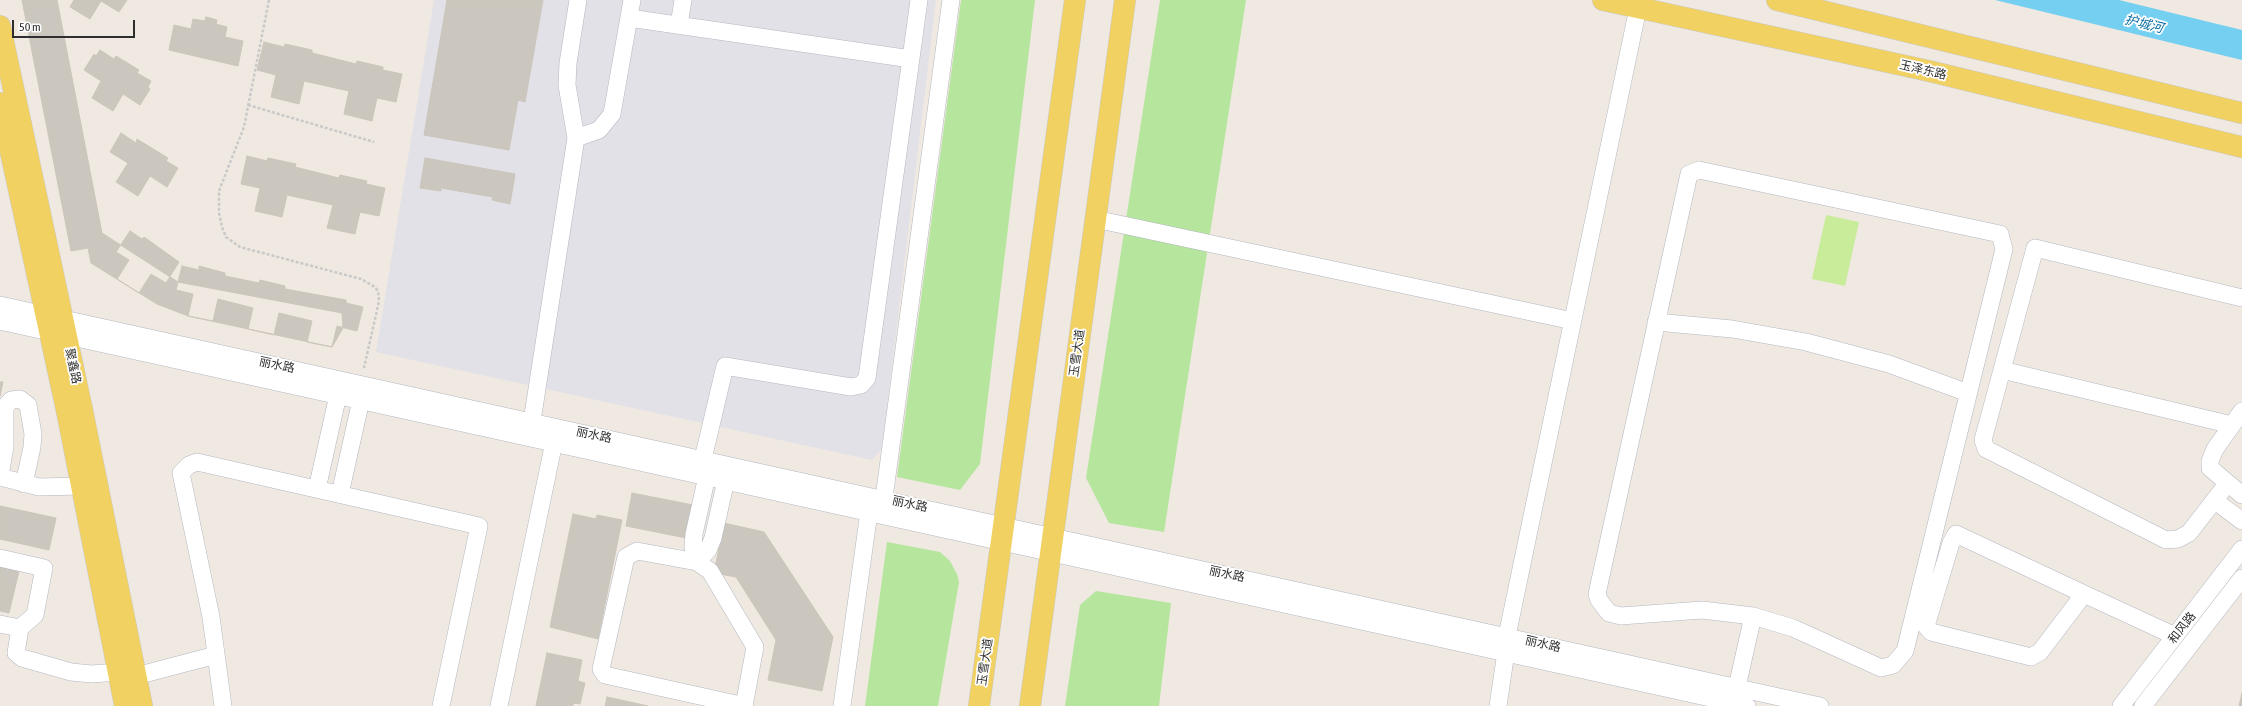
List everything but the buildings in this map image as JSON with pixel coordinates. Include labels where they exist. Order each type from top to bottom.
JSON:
[{"type":"main road","name":"玉雪大道","points":[[979,706],[1074,0]]},
{"type":"main road","name":"玉雪大道","points":[[1030,706],[1125,0]]},
{"type":"main road","name":"玉泽东路","points":[[1603,0],[1929,71],[2242,147]]},
{"type":"main road","points":[[1777,0],[2242,113]]},
{"type":"main road","name":"聚鑫路","points":[[0,26],[56,325],[127,674],[125,706]]},
{"type":"main road","name":"聚鑫路","points":[[0,103],[56,325],[82,486],[127,674],[142,706]]},
{"type":"street","points":[[532,421],[576,138],[567,85],[568,62],[578,0]]},
{"type":"street","points":[[576,138],[599,130],[612,114],[632,0]]},
{"type":"street","points":[[679,25],[683,0]]},
{"type":"street","points":[[703,459],[725,366],[851,387],[861,385],[867,378],[920,0]]},
{"type":"street","points":[[884,498],[951,0]]},
{"type":"street","points":[[1498,706],[1507,644],[1638,8]]},
{"type":"street","points":[[629,18],[911,59]]},
{"type":"street","points":[[1699,170],[2000,234],[2004,249],[1968,394],[1905,651],[1898,661],[1887,667],[1881,668],[1793,628],[1753,616],[1702,610],[1621,616],[1609,613],[1599,600],[1597,594],[1689,174],[1699,170]]},
{"type":"street","points":[[1095,219],[1573,321]]},
{"type":"street","points":[[2227,484],[2189,533],[2178,539],[2166,540],[1986,449],[1983,440],[2035,248],[2242,298]]},
{"type":"street","name":"丽水路","points":[[0,305],[56,325],[338,395],[361,392],[532,421],[884,498],[1003,533],[1051,544],[1507,644],[1737,688],[1820,706]]},
{"type":"street","name":"丽水路","points":[[0,322],[56,325],[361,392],[554,442],[869,512],[1003,533]]},
{"type":"street","points":[[1656,322],[1732,329],[1806,342],[1889,364],[1968,394]]},
{"type":"street","points":[[2002,370],[2232,426]]},
{"type":"street","points":[[340,494],[361,392]]},
{"type":"street","points":[[317,489],[338,395]]},
{"type":"street","points":[[24,484],[32,447],[33,434],[28,405],[20,399],[11,400],[5,407],[6,446],[0,476],[24,484],[39,487],[82,486]]},
{"type":"street","points":[[2242,411],[2215,449],[2210,461],[2210,468],[2242,496]]},
{"type":"street","points":[[499,706],[554,442]]},
{"type":"street","points":[[223,706],[211,617],[182,473],[184,468],[197,462],[479,526],[441,706]]},
{"type":"street","points":[[697,562],[693,547],[694,534],[707,476]]},
{"type":"street","points":[[697,562],[708,550],[713,538],[726,480]]},
{"type":"street","points":[[2214,500],[2242,521]]},
{"type":"street","points":[[842,706],[869,512]]},
{"type":"street","points":[[2084,594],[2040,652],[2031,658],[1931,632],[1926,626],[1951,543],[1956,534],[2175,636]]},
{"type":"street","name":"和风路","points":[[2121,706],[2242,549]]},
{"type":"street","points":[[637,551],[697,562],[710,570],[754,644],[756,654],[744,706],[605,675],[601,669],[626,557],[637,551]]},
{"type":"street","points":[[0,558],[44,568],[35,615],[20,628],[16,653],[22,658],[71,672],[92,674],[127,674],[216,655]]},
{"type":"street","name":"和风路","points":[[2143,706],[2242,578]]},
{"type":"street","points":[[1737,688],[1753,616]]},
{"type":"street","points":[[0,624],[20,628]]},
{"type":"street","name":"丽水路","points":[[1507,644],[1747,706]]},
{"type":"path","points":[[269,0],[244,127],[219,191],[219,213],[222,228],[226,237],[240,247],[361,279],[375,287],[378,291],[379,301],[361,392]]},
{"type":"path","points":[[248,105],[374,142]]},
{"type":"shaded area","points":[[434,0],[936,0],[882,449],[872,460],[376,352]]},
{"type":"green space","points":[[961,0],[1035,0],[980,464],[960,490],[897,477]]},
{"type":"green space","points":[[1160,0],[1246,0],[1164,532],[1109,523],[1086,478]]},
{"type":"green space","points":[[1826,215],[1859,222],[1845,286],[1812,279]]},
{"type":"green space","points":[[887,542],[940,552],[950,561],[957,574],[959,582],[938,706],[865,706]]},
{"type":"green space","points":[[1096,591],[1171,603],[1159,706],[1065,706],[1080,605]]},
{"type":"water","name":"护城河","points":[[1995,0],[2119,0],[2242,30],[2242,60]]}]
